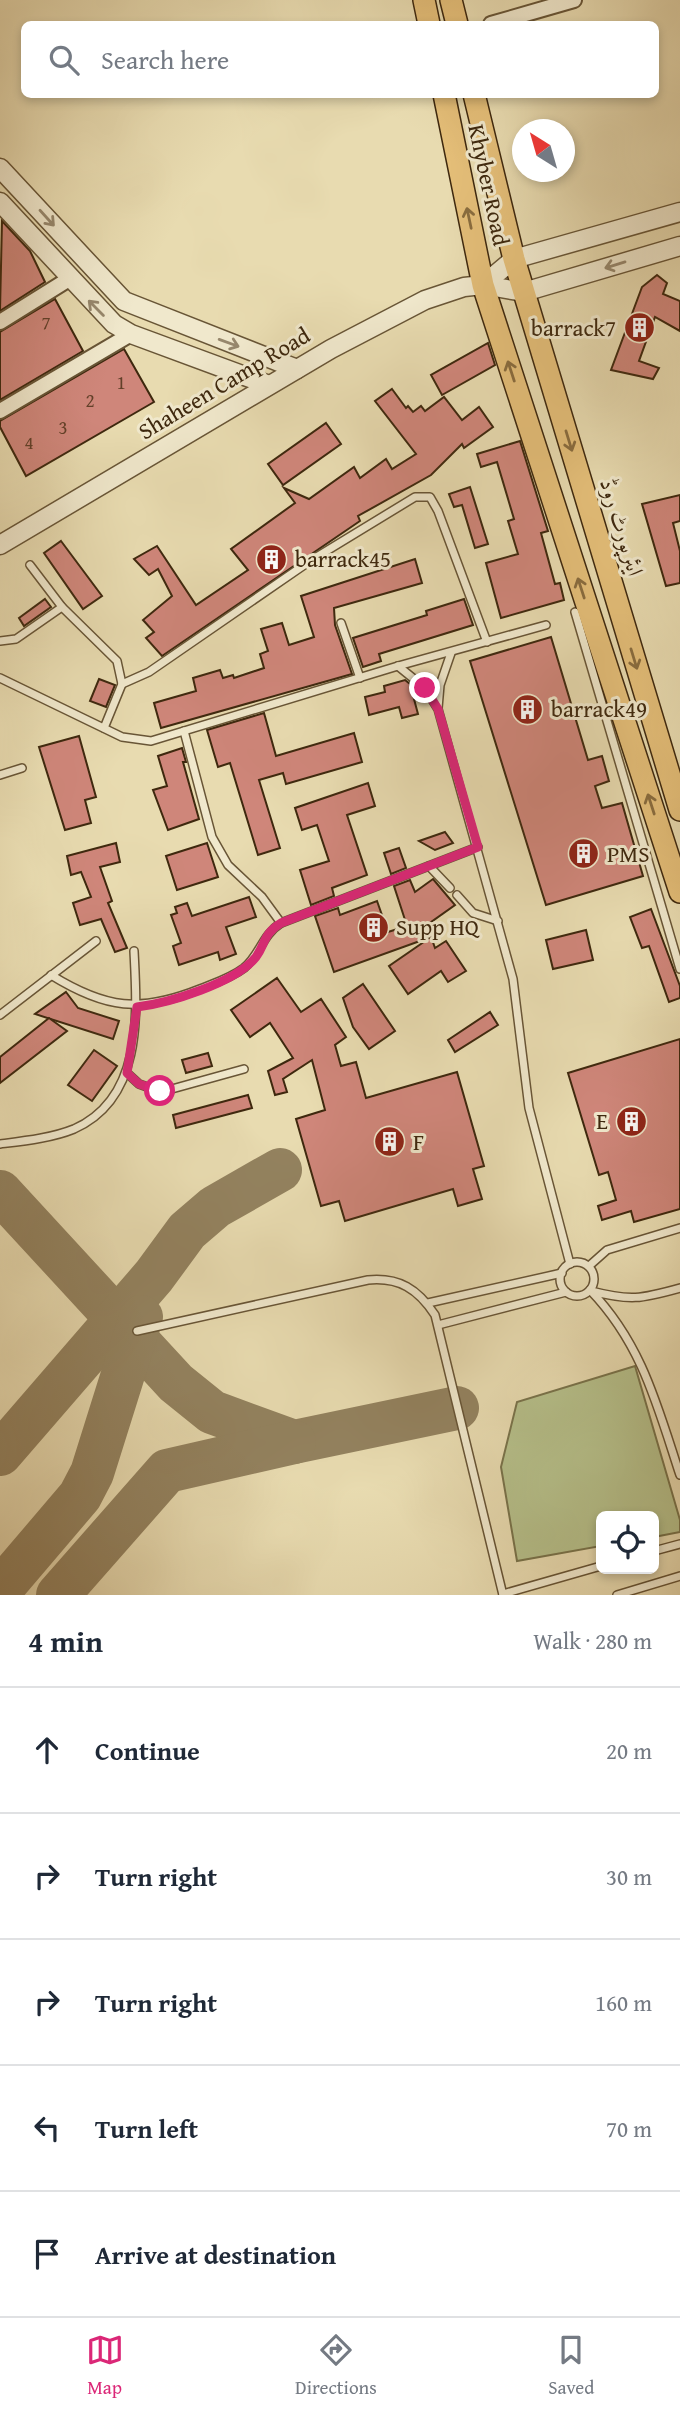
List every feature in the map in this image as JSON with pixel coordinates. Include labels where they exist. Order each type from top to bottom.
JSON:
[{"type":"main road","points":[[424,0],[428,21]]},
{"type":"main road","points":[[450,0],[456,21]]},
{"type":"main road","name":"Khyber Road","points":[[445,98],[483,285],[680,892]]},
{"type":"main road","name":"Khyber Road","points":[[475,98],[514,259]]},
{"type":"main road","name":"ایئرپورٹ روڈ","points":[[514,259],[680,810]]},
{"type":"street","points":[[501,21],[574,0]]},
{"type":"street","points":[[0,168],[124,302],[297,369]]},
{"type":"street","points":[[0,202],[7,218],[99,312],[131,334],[269,386]]},
{"type":"street","points":[[483,285],[514,259],[680,212]]},
{"type":"street","points":[[483,285],[524,292],[680,246]]},
{"type":"street","points":[[0,322],[69,279]]},
{"type":"street","name":"Shaheen Camp Road","points":[[0,545],[297,369],[425,300],[453,290],[483,285]]},
{"type":"street","points":[[0,411],[131,334]]},
{"type":"lane","points":[[122,684],[149,672],[310,561],[407,501],[423,496],[430,497],[438,511],[487,642]]},
{"type":"lane","points":[[30,565],[62,607],[117,661],[122,684],[104,728]]},
{"type":"lane","points":[[0,641],[16,639],[62,607]]},
{"type":"lane","points":[[575,612],[680,969]]},
{"type":"lane","points":[[341,623],[360,678]]},
{"type":"lane","points":[[0,678],[104,728],[136,741],[151,741],[398,666],[546,625]]},
{"type":"lane","points":[[438,709],[440,685],[450,653]]},
{"type":"lane","points":[[398,666],[425,688],[438,709],[478,847],[513,979],[529,1108],[570,1264]]},
{"type":"lane","points":[[184,731],[212,837],[228,865],[262,897],[281,923]]},
{"type":"lane","points":[[0,775],[22,768]]},
{"type":"lane","points":[[51,975],[92,997],[137,1007],[194,992],[243,969],[257,955],[270,930],[281,923],[478,847]]},
{"type":"lane","points":[[429,866],[450,888]]},
{"type":"lane","points":[[457,895],[473,913],[498,921]]},
{"type":"lane","points":[[0,1015],[96,941]]},
{"type":"lane","points":[[0,1144],[76,1128],[99,1112],[127,1073],[137,1007],[134,951]]},
{"type":"lane","points":[[127,1073],[139,1084],[160,1091],[244,1069]]},
{"type":"lane","points":[[589,1266],[607,1250],[680,1228]]},
{"type":"lane","points":[[428,1303],[562,1273],[570,1264],[583,1263],[589,1266],[594,1278],[590,1290]]},
{"type":"lane","points":[[562,1273],[562,1286],[566,1292]]},
{"type":"lane","points":[[137,1331],[379,1279],[389,1278],[406,1285],[428,1303],[438,1325],[503,1595],[596,1567]]},
{"type":"lane","points":[[438,1325],[566,1292],[578,1296],[590,1290],[624,1299],[645,1298],[680,1288]]},
{"type":"lane","points":[[590,1290],[615,1317],[644,1368],[680,1475]]},
{"type":"lane","points":[[659,1550],[680,1544]]},
{"type":"lane","points":[[617,1595],[680,1576]]},
{"type":"green space","points":[[635,1366],[680,1520],[680,1532],[659,1536],[659,1511],[596,1511],[596,1547],[517,1561],[501,1467],[517,1402]]},
{"type":"building","points":[[2,221],[30,251],[45,282],[0,311]]},
{"type":"building","name":"barrack7","points":[[657,275],[667,283],[663,294],[680,301],[680,331],[655,317],[639,361],[659,368],[653,379],[611,370],[642,287]]},
{"type":"building","points":[[55,299],[83,351],[0,400],[0,332]]},
{"type":"building","points":[[488,343],[495,365],[442,395],[431,375]]},
{"type":"building","points":[[124,349],[154,402],[26,476],[0,427],[0,421]]},
{"type":"building","points":[[392,389],[406,408],[408,406],[413,412],[421,406],[425,411],[444,397],[462,420],[479,407],[493,427],[464,448],[462,444],[431,475],[358,516],[360,521],[162,656],[146,638],[154,632],[143,620],[172,596],[158,569],[149,575],[134,559],[157,546],[196,605],[248,570],[231,549],[295,503],[284,488],[309,499],[354,467],[360,478],[386,459],[392,469],[416,454],[375,401]]},
{"type":"building","points":[[326,423],[341,444],[283,485],[268,464]]},
{"type":"building","points":[[520,441],[548,531],[541,533],[555,584],[560,583],[564,600],[501,618],[486,563],[518,554],[508,521],[514,519],[497,462],[481,467],[477,454]]},
{"type":"building","points":[[470,487],[488,544],[475,548],[462,505],[454,507],[449,494]]},
{"type":"building","points":[[680,495],[680,521],[673,523],[680,551],[680,583],[666,586],[642,504]]},
{"type":"building","points":[[61,541],[102,596],[83,609],[44,553]]},
{"type":"building","points":[[415,559],[422,583],[334,608],[335,625],[352,674],[161,728],[154,703],[196,691],[193,678],[220,670],[223,678],[233,675],[234,678],[264,668],[260,654],[268,651],[261,629],[282,623],[289,645],[314,637],[301,596]]},
{"type":"building","points":[[45,599],[51,607],[24,626],[19,618]]},
{"type":"building","points":[[464,599],[473,625],[379,654],[381,661],[363,667],[353,638],[427,615],[426,611]]},
{"type":"building","name":"barrack49","points":[[551,637],[588,760],[602,756],[609,781],[595,786],[602,808],[622,803],[643,876],[546,905],[470,661]]},
{"type":"building","points":[[99,679],[115,685],[106,707],[90,701]]},
{"type":"building","points":[[405,680],[410,684],[418,714],[402,718],[399,707],[369,715],[365,697],[385,692],[384,686]]},
{"type":"building","points":[[264,713],[276,756],[354,733],[362,762],[286,784],[283,773],[259,780],[280,848],[258,855],[230,763],[218,767],[207,730]]},
{"type":"building","points":[[79,736],[96,797],[85,800],[91,823],[65,830],[39,747]]},
{"type":"building","points":[[182,748],[186,762],[183,762],[199,819],[168,830],[153,790],[167,786],[158,756]]},
{"type":"building","points":[[368,783],[375,806],[347,815],[367,875],[332,888],[334,896],[311,905],[300,870],[329,861],[317,825],[302,830],[295,808]]},
{"type":"building","points":[[445,832],[453,843],[435,850],[419,841]]},
{"type":"building","points":[[116,843],[120,862],[100,867],[112,901],[108,903],[127,948],[115,952],[101,919],[80,925],[73,903],[91,897],[81,872],[71,875],[67,856]]},
{"type":"building","points":[[207,843],[218,877],[177,890],[166,856]]},
{"type":"building","points":[[399,848],[406,868],[391,874],[384,853]]},
{"type":"building","points":[[433,879],[455,905],[427,925],[435,948],[446,941],[466,971],[448,982],[441,971],[408,994],[389,966],[431,937],[334,972],[315,916],[338,908],[340,915],[377,901],[388,932],[407,926],[394,886],[410,880],[415,892]]},
{"type":"building","points":[[249,897],[256,917],[226,927],[236,954],[220,960],[218,952],[179,965],[173,946],[181,943],[171,915],[177,913],[175,907],[187,903],[192,916]]},
{"type":"building","points":[[651,909],[680,986],[680,998],[669,1002],[649,946],[642,948],[630,917]]},
{"type":"building","points":[[586,930],[593,960],[553,969],[546,940]]},
{"type":"building","name":"F","points":[[277,978],[301,1012],[321,999],[346,1037],[335,1045],[341,1066],[356,1062],[366,1098],[457,1072],[484,1166],[473,1169],[482,1199],[458,1206],[453,1189],[345,1221],[339,1201],[321,1206],[296,1119],[325,1110],[312,1060],[283,1079],[287,1092],[275,1095],[268,1071],[293,1058],[270,1023],[250,1037],[231,1010]]},
{"type":"building","points":[[363,984],[395,1031],[369,1049],[353,1027],[343,998]]},
{"type":"building","points":[[66,992],[78,1008],[119,1021],[113,1039],[35,1014]]},
{"type":"building","points":[[490,1012],[498,1025],[455,1052],[448,1040]]},
{"type":"building","points":[[49,1018],[67,1031],[0,1083],[0,1057]]},
{"type":"building","name":"E","points":[[680,1039],[680,1209],[634,1222],[631,1211],[602,1220],[598,1206],[616,1200],[608,1172],[599,1175],[568,1073]]},
{"type":"building","points":[[94,1050],[117,1066],[92,1101],[68,1085]]},
{"type":"building","points":[[208,1053],[212,1066],[186,1073],[182,1060]]},
{"type":"building","points":[[248,1095],[252,1108],[176,1128],[173,1115]]},
{"type":"taxiway","points":[[0,1454],[154,1276],[187,1231],[215,1207],[280,1170]]},
{"type":"taxiway","points":[[0,1192],[176,1383],[212,1412],[294,1442],[457,1408]]},
{"type":"taxiway","points":[[0,1590],[80,1496],[92,1473],[141,1317]]},
{"type":"taxiway","points":[[58,1595],[167,1471],[294,1442]]},
{"type":"place","name":"barrack7","points":[[639,328]]},
{"type":"place","name":"barrack45","points":[[272,559]]},
{"type":"place","name":"barrack49","points":[[528,709]]},
{"type":"place","name":"PMS","points":[[584,854]]},
{"type":"place","name":"Supp HQ","points":[[373,927]]},
{"type":"place","name":"E","points":[[631,1121]]},
{"type":"place","name":"F","points":[[390,1142]]},
{"type":"route","points":[[160,1091],[150,1090],[127,1073],[137,1007],[194,992],[243,969],[257,955],[270,930],[281,923],[478,847],[438,709],[425,688]]}]
